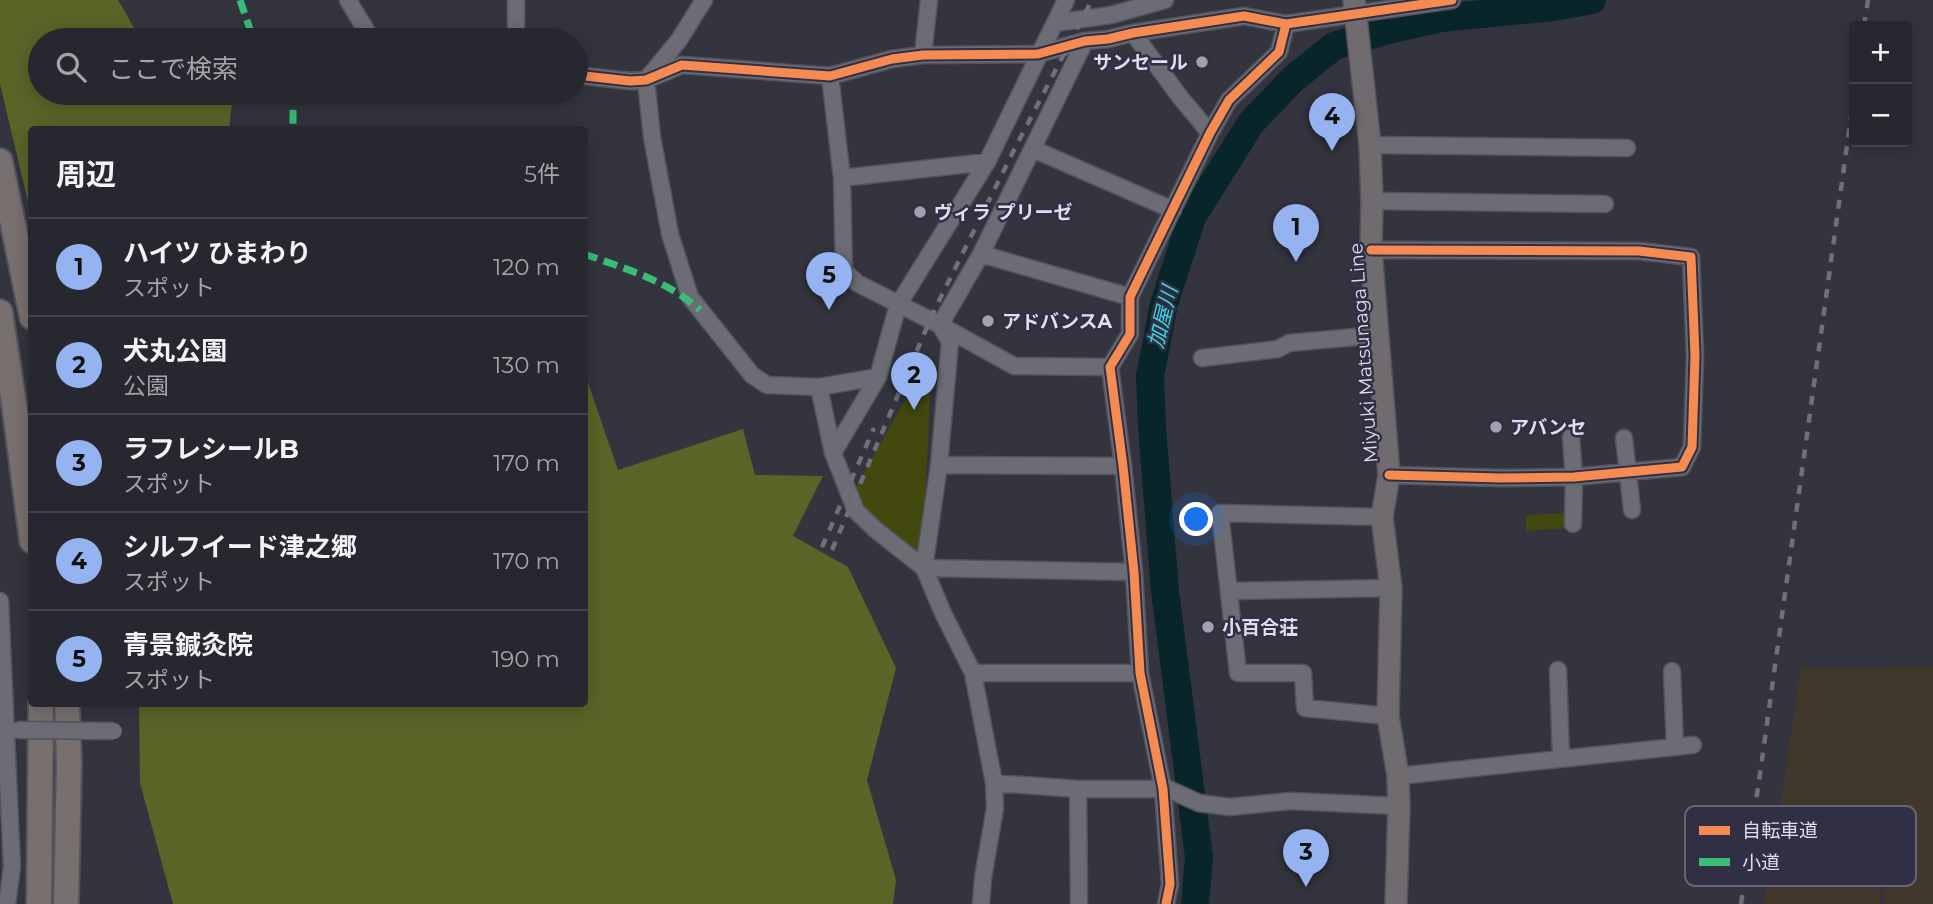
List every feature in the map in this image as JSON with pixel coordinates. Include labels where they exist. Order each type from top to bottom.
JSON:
[{"type":"highway","points":[[0,161],[28,298]]},
{"type":"highway","points":[[0,312],[28,510]]},
{"type":"highway","points":[[39,904],[41,707]]},
{"type":"highway","points":[[66,904],[69,763],[67,707]]},
{"type":"main road","name":"Miyuki Matsunaga Line","points":[[1354,9],[1370,145],[1371,250],[1390,475],[1382,517],[1391,588],[1388,716],[1398,776],[1396,904]]},
{"type":"street","points":[[348,0],[365,28]]},
{"type":"street","points":[[516,0],[516,28]]},
{"type":"street","points":[[704,0],[678,40],[646,80],[652,137],[670,234],[690,297],[752,375],[767,385],[819,387],[878,377]]},
{"type":"street","points":[[922,55],[929,0]]},
{"type":"street","points":[[833,453],[878,377],[898,305],[987,162],[1066,0]]},
{"type":"street","points":[[1055,23],[1111,15],[1166,0]]},
{"type":"street","points":[[588,76],[646,80],[682,65],[830,76],[892,59],[922,55],[1038,54],[1085,41],[1244,16],[1286,24],[1354,9],[1452,0]]},
{"type":"street","points":[[1166,904],[1170,884],[1165,789],[1140,673],[1134,572],[1110,368],[1130,334],[1130,297],[1210,133],[1229,100],[1279,52],[1286,24]]},
{"type":"street","points":[[1133,33],[1210,133]]},
{"type":"street","points":[[940,325],[981,254],[1085,41]]},
{"type":"street","points":[[830,76],[842,178],[844,271],[857,283],[1014,366],[1110,368]]},
{"type":"street","points":[[1370,145],[1627,148]]},
{"type":"street","points":[[1033,149],[1173,210]]},
{"type":"street","points":[[842,178],[987,162]]},
{"type":"street","points":[[1372,201],[1605,204]]},
{"type":"street","points":[[1371,250],[1639,251],[1691,257],[1695,356],[1692,447],[1682,467],[1574,477],[1390,475]]},
{"type":"street","points":[[981,254],[1130,297]]},
{"type":"street","points":[[925,568],[939,465],[950,342],[940,325]]},
{"type":"street","points":[[1202,358],[1279,349],[1289,343],[1377,335]]},
{"type":"street","points":[[819,387],[833,453],[856,512],[925,568],[943,612],[974,673],[996,808],[981,904]]},
{"type":"street","points":[[1572,437],[1573,524]]},
{"type":"street","points":[[1624,438],[1632,510]]},
{"type":"street","points":[[939,465],[1123,466]]},
{"type":"street","points":[[1382,517],[1220,513],[1238,673],[1303,673],[1305,708],[1388,716]]},
{"type":"street","points":[[925,568],[1134,572]]},
{"type":"street","points":[[1229,591],[1391,588]]},
{"type":"street","points":[[0,601],[12,730],[12,867],[7,904]]},
{"type":"street","points":[[1558,670],[1561,759]]},
{"type":"street","points":[[1672,671],[1675,747]]},
{"type":"street","points":[[974,673],[1140,673]]},
{"type":"street","points":[[12,730],[114,731]]},
{"type":"street","points":[[1398,776],[1693,745]]},
{"type":"street","points":[[994,783],[1078,789],[1165,789],[1199,803],[1230,807],[1290,801],[1399,806]]},
{"type":"street","points":[[1078,789],[1079,904]]},
{"type":"shaded area","points":[[1933,667],[1933,904],[1884,904],[1884,886],[1916,886],[1916,806],[1780,806],[1801,668]]},
{"type":"shaded area","points":[[1766,886],[1880,886],[1880,904],[1764,904]]},
{"type":"green space","points":[[0,0],[118,0],[134,28],[28,28],[28,105],[232,105],[229,126],[28,126],[28,201],[0,84]]},
{"type":"green space","points":[[932,352],[923,546],[914,551],[872,517],[855,489]]},
{"type":"green space","points":[[588,383],[618,470],[743,429],[755,475],[823,476],[793,536],[848,567],[896,668],[867,780],[896,880],[893,904],[173,904],[140,783],[139,707],[588,707]]},
{"type":"green space","points":[[1568,513],[1568,528],[1526,531],[1526,515]]},
{"type":"waterway","name":"加屋川","points":[[1195,904],[1199,857],[1165,591],[1150,376],[1164,304],[1192,217],[1251,123],[1293,79],[1334,46],[1441,18],[1554,7],[1592,0]]},
{"type":"railway","points":[[832,550],[933,313],[1092,0]]},
{"type":"railway","points":[[1865,21],[1868,0]]},
{"type":"railway","points":[[1755,806],[1849,131]]},
{"type":"railway","points":[[822,547],[874,428]]},
{"type":"railway","points":[[1741,904],[1744,886]]},
{"type":"marked path","points":[[240,0],[250,28]]},
{"type":"marked path","points":[[293,105],[293,126]]},
{"type":"marked path","points":[[588,255],[660,283],[700,310]]},
{"type":"cycle path","points":[[588,76],[646,80],[682,65],[830,76],[892,59],[923,55],[1038,54],[1085,41],[1244,16],[1286,24],[1452,0]]},
{"type":"cycle path","points":[[1166,904],[1170,884],[1163,789],[1140,673],[1134,572],[1110,367],[1130,334],[1130,297],[1210,133],[1229,100],[1279,52],[1286,24]]},
{"type":"cycle path","points":[[1371,250],[1639,251],[1691,257],[1695,356],[1692,447],[1682,467],[1574,477],[1389,475]]},
{"type":"place","name":"サンセール","points":[[1202,62]]},
{"type":"place","name":"シルフイード津之郷","points":[[1332,151]]},
{"type":"place","name":"ヴィラ プリーゼ","points":[[920,212]]},
{"type":"place","name":"ハイツ ひまわり","points":[[1296,262]]},
{"type":"place","name":"青景鍼灸院","points":[[829,310]]},
{"type":"place","name":"アドバンスA","points":[[988,321]]},
{"type":"place","name":"犬丸公園","points":[[914,410]]},
{"type":"place","name":"アバンセ","points":[[1496,427]]},
{"type":"place","name":"小百合荘","points":[[1208,627]]},
{"type":"place","name":"ラフレシールB","points":[[1306,887]]}]
